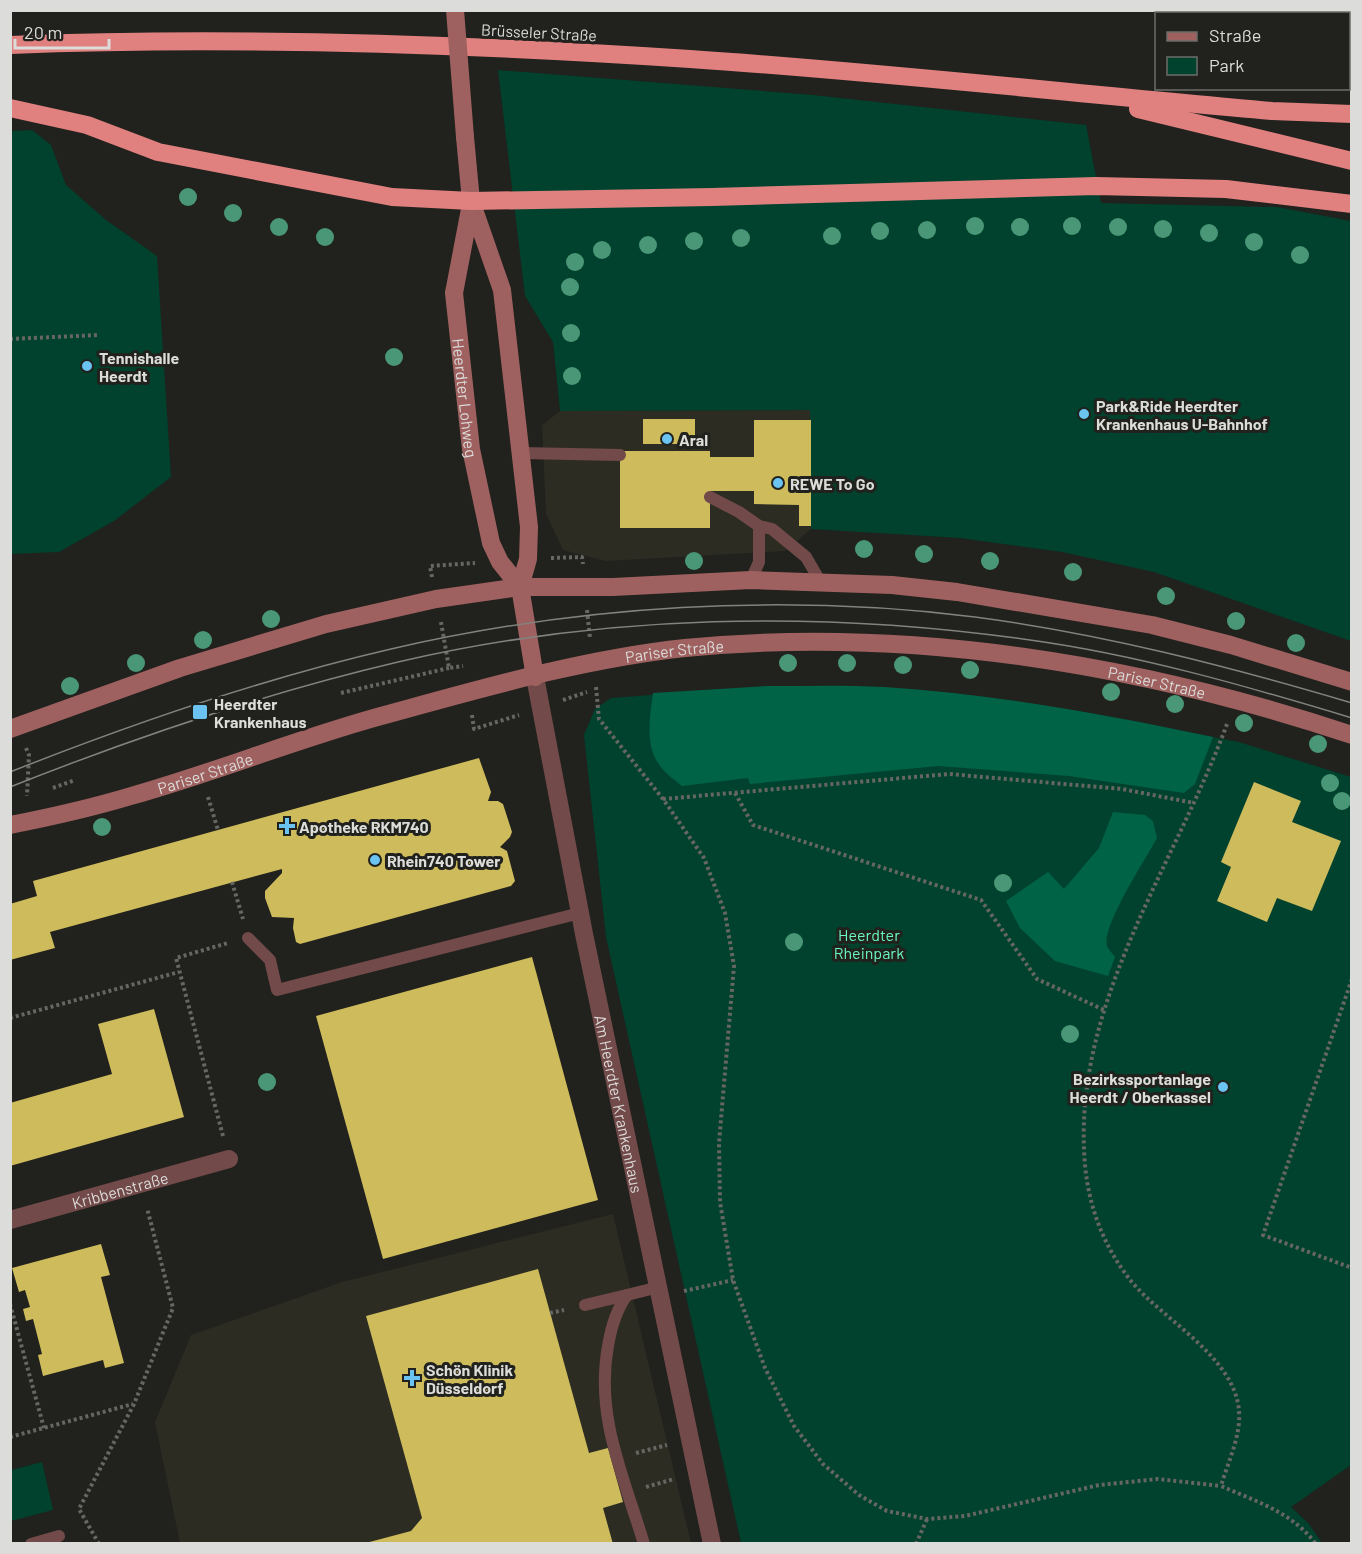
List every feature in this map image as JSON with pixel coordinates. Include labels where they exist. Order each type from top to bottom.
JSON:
[{"type":"highway","name":"Brüsseler Straße","points":[[10,45],[94,41],[327,42],[690,59],[1272,111],[1352,114]]},
{"type":"highway","name":"Brüsseler Straße","points":[[1063,93],[1212,125],[1352,161]]},
{"type":"highway","points":[[10,108],[87,125],[158,152],[393,197],[471,201],[1096,186],[1226,189],[1352,204]]},
{"type":"main road","name":"Heerdter Lohweg","points":[[455,10],[471,201],[502,290],[529,527],[528,559],[520,587],[535,677]]},
{"type":"main road","name":"Heerdter Lohweg","points":[[471,201],[454,293],[471,449],[491,543],[500,562],[520,587]]},
{"type":"main road","points":[[10,729],[180,668],[326,624],[436,599],[520,587],[613,587],[751,580],[892,585],[957,592],[1065,609],[1152,626],[1231,645],[1352,682]]},
{"type":"main road","name":"Pariser Straße","points":[[10,825],[63,814],[201,774],[377,717],[468,693],[593,663],[683,648],[774,643],[869,644],[1029,657],[1124,674],[1235,701],[1352,735]]},
{"type":"street","name":"Am Heerdter Krankenhaus","points":[[535,677],[580,913],[711,1536]]},
{"type":"street","name":"Kribbenstraße","points":[[10,1220],[229,1159]]},
{"type":"lane","points":[[521,453],[620,455]]},
{"type":"lane","points":[[710,497],[739,512],[759,526],[772,530],[806,556],[820,581]]},
{"type":"lane","points":[[751,580],[759,562],[759,526]]},
{"type":"lane","points":[[248,938],[270,960],[277,990],[580,913]]},
{"type":"lane","points":[[585,1305],[627,1295],[660,1291]]},
{"type":"lane","points":[[627,1295],[611,1328],[605,1361],[603,1395],[615,1459],[644,1544]]},
{"type":"lane","points":[[31,1544],[59,1536]]},
{"type":"path","points":[[10,339],[99,335]]},
{"type":"path","points":[[436,599],[449,668]]},
{"type":"path","points":[[341,693],[463,665],[468,693]]},
{"type":"path","points":[[596,689],[599,719],[663,799],[704,858],[725,913],[734,966],[719,1143],[720,1202],[733,1280],[765,1368],[794,1426],[823,1464],[859,1495],[887,1511],[927,1519],[965,1516],[1099,1485],[1158,1479],[1221,1486],[1284,1514],[1305,1530],[1316,1544]]},
{"type":"path","points":[[1221,1486],[1236,1439],[1239,1411],[1233,1387],[1218,1364],[1132,1282],[1105,1243],[1090,1201],[1085,1164],[1084,1113],[1089,1068],[1104,1010],[1139,919],[1194,803],[1235,701]]},
{"type":"path","points":[[18,751],[26,748],[29,755],[26,792],[28,798],[35,795]]},
{"type":"path","points":[[201,774],[218,830]]},
{"type":"path","points":[[663,799],[949,774],[1122,789],[1194,803]]},
{"type":"path","points":[[63,785],[75,780]]},
{"type":"path","points":[[43,792],[51,789],[63,814]]},
{"type":"path","points":[[735,793],[753,825],[981,900],[1037,979],[1104,1010]]},
{"type":"path","points":[[229,1159],[176,958],[248,938],[232,882]]},
{"type":"path","points":[[10,1018],[179,972]]},
{"type":"path","points":[[1352,979],[1263,1235],[1352,1268]]},
{"type":"path","points":[[99,1544],[79,1509],[134,1404],[173,1308],[141,1184]]},
{"type":"path","points":[[660,1291],[733,1280]]},
{"type":"path","points":[[10,1304],[44,1428]]},
{"type":"path","points":[[10,1437],[134,1404]]},
{"type":"path","points":[[916,1544],[927,1519]]},
{"type":"shaded area","points":[[810,410],[811,529],[785,551],[605,561],[563,550],[546,514],[542,425],[560,411]]},
{"type":"shaded area","name":"Schön Klinik Düsseldorf","points":[[613,1214],[691,1543],[180,1543],[155,1422],[191,1335],[342,1282]]},
{"type":"green space","points":[[498,70],[813,95],[1086,125],[1101,203],[1277,207],[1351,221],[1351,641],[1154,572],[1062,552],[960,538],[811,529],[810,410],[560,411],[553,342],[525,296]]},
{"type":"green space","name":"Tennishalle Heerdt","points":[[32,130],[51,145],[66,185],[106,220],[157,256],[171,477],[114,521],[59,552],[11,554],[11,131]]},
{"type":"green space","name":"Heerdter Rheinpark","points":[[769,686],[883,687],[1078,711],[1239,742],[1351,777],[1351,1465],[1291,1507],[1309,1524],[1322,1543],[741,1543],[606,937],[584,735],[595,709],[611,698]]},
{"type":"green space","points":[[769,686],[870,686],[925,690],[1090,713],[1213,737],[1195,784],[1184,793],[1069,776],[938,766],[750,784],[748,778],[682,786],[661,767],[650,741],[653,693]]},
{"type":"green space","points":[[1113,812],[1145,815],[1153,821],[1157,838],[1111,923],[1107,946],[1115,957],[1108,976],[1055,961],[1020,928],[1006,901],[1048,872],[1064,889],[1099,848]]},
{"type":"green space","points":[[42,1462],[53,1510],[11,1521],[11,1470]]},
{"type":"building","points":[[643,419],[695,419],[695,444],[643,444]]},
{"type":"building","points":[[754,420],[811,420],[811,526],[799,526],[799,505],[754,504],[754,491],[710,491],[710,528],[620,528],[620,451],[710,451],[710,457],[754,457]]},
{"type":"building","name":"Rhein740 Tower","points":[[479,758],[491,792],[488,801],[498,801],[503,804],[512,832],[500,847],[507,851],[515,881],[511,886],[300,944],[296,942],[293,928],[294,918],[272,917],[265,898],[265,891],[282,873],[282,869],[50,932],[55,948],[10,960],[10,904],[37,896],[33,881]]},
{"type":"building","points":[[1254,782],[1301,801],[1292,822],[1341,841],[1312,911],[1277,898],[1267,922],[1217,901],[1231,867],[1221,862]]},
{"type":"building","points":[[532,957],[598,1200],[383,1259],[316,1016]]},
{"type":"building","points":[[154,1009],[184,1117],[10,1166],[10,1103],[112,1074],[98,1024]]},
{"type":"building","points":[[101,1244],[110,1275],[101,1277],[124,1363],[105,1368],[103,1360],[43,1376],[38,1355],[42,1354],[33,1319],[26,1321],[23,1309],[30,1307],[25,1290],[19,1292],[12,1268]]},
{"type":"building","points":[[538,1269],[589,1453],[608,1448],[623,1502],[603,1508],[613,1544],[362,1544],[411,1531],[422,1518],[366,1316]]},
{"type":"tram line","points":[[10,772],[198,703],[294,674],[391,649],[535,622],[608,613],[682,608],[756,605],[829,606],[975,617],[1071,632],[1165,652],[1352,703]]},
{"type":"tram line","points":[[10,787],[202,717],[349,674],[476,646],[554,634],[633,626],[793,621],[951,630],[1030,640],[1152,663],[1232,683],[1352,718]]},
{"type":"place","name":"Tennishalle Heerdt","points":[[87,366]]},
{"type":"place","name":"Park&Ride Heerdter Krankenhaus U-Bahnhof","points":[[1084,414]]},
{"type":"place","name":"Aral","points":[[667,439]]},
{"type":"place","name":"REWE To Go","points":[[778,483]]},
{"type":"place","name":"Heerdter Krankenhaus","points":[[200,712]]},
{"type":"place","name":"Apotheke RKM740","points":[[287,826]]},
{"type":"place","name":"Rhein740 Tower","points":[[375,860]]},
{"type":"place","name":"Bezirkssportanlage Heerdt / Oberkassel","points":[[1223,1087]]},
{"type":"place","name":"Schön Klinik Düsseldorf","points":[[412,1378]]}]
